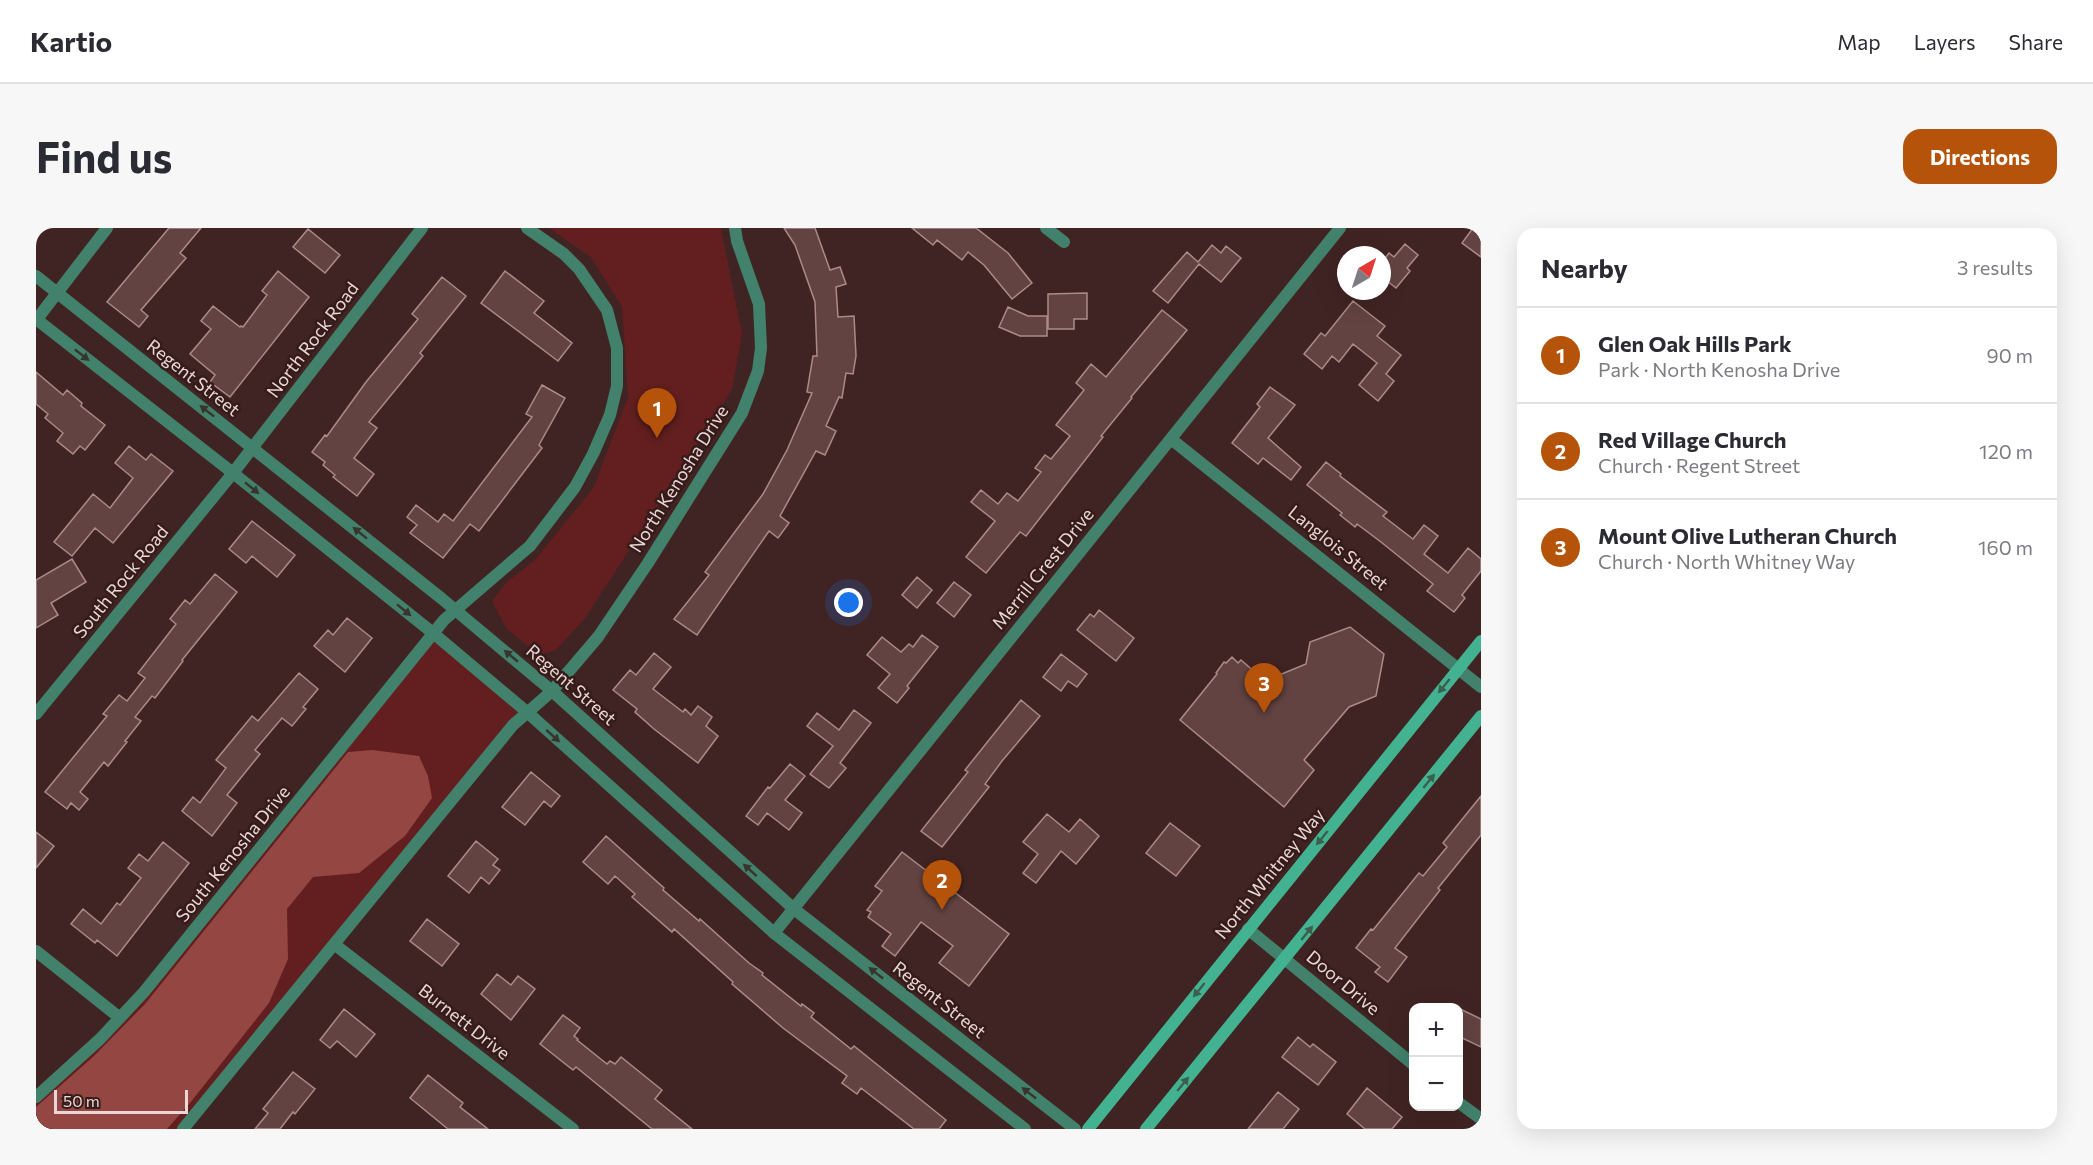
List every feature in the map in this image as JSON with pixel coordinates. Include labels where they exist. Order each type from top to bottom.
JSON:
[{"type":"main road","name":"North Whitney Way","points":[[1088,1129],[1481,641]]},
{"type":"main road","points":[[1146,1129],[1481,716]]},
{"type":"street","points":[[107,228],[36,319],[433,633],[527,712],[774,933],[1024,1129]]},
{"type":"street","name":"North Rock Road","points":[[233,473],[422,228]]},
{"type":"street","points":[[454,610],[511,565],[549,523],[575,487],[593,454],[610,415],[617,386],[617,348],[607,310],[601,299],[579,269],[564,254],[527,228]]},
{"type":"street","name":"North Kenosha Drive","points":[[527,712],[552,691],[577,663],[618,609],[742,413],[753,388],[761,348],[759,304],[737,241],[735,228]]},
{"type":"street","points":[[1046,228],[1064,242]]},
{"type":"street","name":"Merrill Crest Drive","points":[[774,933],[1340,228]]},
{"type":"street","name":"Regent Street","points":[[36,276],[253,448],[552,691],[794,909],[1075,1129]]},
{"type":"street","name":"Langlois Street","points":[[1171,439],[1481,687]]},
{"type":"street","name":"South Rock Road","points":[[36,714],[233,473]]},
{"type":"street","name":"South Kenosha Drive","points":[[36,1097],[100,1039],[144,992],[433,633],[454,610]]},
{"type":"street","points":[[183,1129],[505,734],[527,712]]},
{"type":"street","name":"Door Drive","points":[[1248,929],[1409,1062]]},
{"type":"street","name":"Burnett Drive","points":[[334,944],[573,1129]]},
{"type":"street","points":[[36,951],[120,1018]]},
{"type":"street","points":[[1463,1106],[1481,1119]]},
{"type":"shaded area","points":[[549,228],[721,228],[742,334],[732,389],[675,480],[585,618],[556,650],[539,655],[507,629],[492,601],[507,582],[536,559],[594,487],[628,397],[622,307],[591,257]]},
{"type":"shaded area","points":[[433,633],[527,712],[183,1129],[36,1129],[36,1097],[100,1039]]},
{"type":"shaded area","points":[[372,750],[419,756],[428,776],[432,798],[405,836],[359,873],[313,877],[287,909],[288,959],[269,1003],[167,1129],[36,1129],[36,1107],[94,1056],[145,1004],[348,752]]},
{"type":"building","points":[[169,228],[201,228],[180,253],[186,258],[141,310],[148,316],[139,327],[107,302]]},
{"type":"building","points":[[784,228],[815,228],[830,270],[840,267],[846,284],[836,287],[838,317],[854,316],[856,356],[853,374],[846,373],[842,398],[839,397],[826,426],[836,431],[825,455],[816,451],[780,516],[789,523],[778,538],[769,531],[697,635],[674,619],[709,575],[705,572],[763,494],[787,450],[812,393],[807,392],[813,356],[817,356],[815,302],[795,245]]},
{"type":"building","points":[[912,228],[976,228],[1008,253],[1032,283],[1012,299],[984,265],[968,252],[962,260],[937,240],[933,245]]},
{"type":"building","points":[[1473,228],[1481,228],[1481,257],[1462,243]]},
{"type":"building","points":[[308,229],[340,255],[325,273],[293,247]]},
{"type":"building","points":[[1405,244],[1418,255],[1407,268],[1410,271],[1396,288],[1391,284],[1391,255],[1394,257]]},
{"type":"building","points":[[1212,245],[1221,253],[1226,246],[1241,258],[1221,282],[1199,264],[1168,303],[1153,291],[1187,252],[1198,262]]},
{"type":"building","points":[[278,271],[309,297],[230,397],[210,382],[215,375],[190,354],[211,329],[201,321],[213,306],[243,327],[267,295],[262,291]]},
{"type":"building","points":[[505,271],[544,301],[534,313],[572,343],[558,361],[481,303]]},
{"type":"building","points":[[442,277],[466,296],[420,353],[423,356],[369,422],[377,428],[354,458],[374,474],[357,496],[333,477],[335,475],[323,465],[325,462],[312,452],[418,319],[412,314]]},
{"type":"building","points":[[1087,293],[1087,319],[1074,319],[1074,329],[1048,329],[1048,294]]},
{"type":"building","points":[[1353,301],[1385,326],[1377,336],[1401,355],[1386,374],[1394,381],[1378,401],[1359,385],[1377,363],[1353,344],[1339,362],[1332,356],[1322,369],[1304,354],[1321,333],[1325,336]]},
{"type":"building","points":[[1008,307],[1028,316],[1047,316],[1047,336],[1020,336],[999,327]]},
{"type":"building","points":[[1162,310],[1187,330],[1131,397],[1026,536],[1020,532],[986,573],[966,557],[995,521],[971,502],[981,490],[998,504],[1007,493],[1018,501],[1041,472],[1035,468],[1045,455],[1051,459],[1070,436],[1056,425],[1084,390],[1076,383],[1091,364],[1106,377]]},
{"type":"building","points":[[36,372],[63,395],[67,390],[82,403],[81,406],[105,425],[85,450],[80,446],[73,454],[57,441],[63,433],[45,418],[48,414],[36,404]]},
{"type":"building","points":[[542,385],[565,398],[539,445],[542,448],[479,531],[470,524],[443,558],[410,533],[417,525],[407,517],[416,505],[438,522],[444,514],[453,521],[532,417],[526,414]]},
{"type":"building","points":[[1270,387],[1295,405],[1268,438],[1301,467],[1291,480],[1263,458],[1258,464],[1232,443],[1260,407],[1257,404]]},
{"type":"building","points":[[129,446],[146,460],[151,454],[173,471],[113,543],[95,528],[72,556],[54,542],[93,494],[110,508],[133,478],[115,463]]},
{"type":"building","points":[[1326,462],[1341,474],[1340,476],[1387,512],[1383,516],[1413,539],[1424,525],[1438,536],[1424,554],[1448,573],[1468,548],[1481,559],[1481,571],[1462,595],[1465,598],[1454,612],[1427,591],[1433,584],[1357,524],[1355,527],[1340,515],[1342,513],[1307,485]]},
{"type":"building","points":[[252,521],[295,555],[277,577],[252,556],[246,563],[229,549]]},
{"type":"building","points":[[72,559],[86,582],[51,603],[58,615],[36,628],[36,580]]},
{"type":"building","points":[[215,574],[237,592],[182,660],[155,698],[152,696],[135,717],[141,721],[125,741],[127,742],[108,766],[104,762],[80,792],[88,799],[79,810],[71,803],[67,809],[45,792],[107,716],[103,714],[119,695],[127,701],[145,678],[138,673],[176,624],[170,619],[185,600],[190,604]]},
{"type":"building","points":[[917,577],[932,590],[917,608],[902,595]]},
{"type":"building","points":[[954,582],[971,595],[954,617],[937,603]]},
{"type":"building","points":[[1099,610],[1134,638],[1116,661],[1077,630],[1090,614],[1094,617]]},
{"type":"building","points":[[347,618],[372,638],[345,672],[314,646],[328,630],[333,635]]},
{"type":"building","points":[[1350,627],[1384,654],[1376,696],[1349,707],[1304,760],[1314,770],[1284,807],[1180,720],[1224,662],[1226,663],[1232,657],[1238,663],[1241,660],[1265,681],[1306,664],[1310,642]]},
{"type":"building","points":[[922,635],[938,647],[907,686],[909,688],[897,703],[878,688],[890,674],[867,655],[882,637],[901,652],[909,644],[913,647]]},
{"type":"building","points":[[654,653],[671,667],[653,689],[683,712],[685,709],[691,715],[698,706],[712,717],[706,726],[718,736],[698,763],[654,729],[635,712],[637,709],[613,690],[630,670],[636,675]]},
{"type":"building","points":[[1061,654],[1087,674],[1077,687],[1068,681],[1061,691],[1043,677]]},
{"type":"building","points":[[299,673],[318,689],[303,707],[306,709],[292,726],[282,718],[255,750],[260,754],[227,795],[237,803],[212,836],[182,811],[193,797],[200,803],[226,768],[216,760],[252,716],[258,721]]},
{"type":"building","points":[[1021,700],[1040,716],[1002,761],[985,784],[989,787],[942,847],[921,831],[968,772],[965,770]]},
{"type":"building","points":[[854,710],[871,723],[840,763],[846,768],[829,788],[810,774],[833,746],[807,726],[817,713],[839,730]]},
{"type":"building","points":[[790,764],[805,776],[785,800],[802,813],[789,830],[767,813],[758,825],[746,816],[768,787],[770,788]]},
{"type":"building","points":[[531,772],[560,796],[551,807],[544,801],[525,825],[502,807]]},
{"type":"building","points":[[1481,796],[1481,835],[1438,888],[1440,890],[1395,948],[1407,957],[1388,982],[1375,972],[1380,967],[1356,948],[1419,873],[1423,876],[1447,847],[1443,843]]},
{"type":"building","points":[[1047,814],[1069,832],[1080,819],[1099,836],[1076,864],[1061,851],[1036,883],[1023,873],[1038,854],[1023,842]]},
{"type":"building","points":[[1170,823],[1200,846],[1176,876],[1146,853]]},
{"type":"building","points":[[36,832],[54,846],[36,868]]},
{"type":"building","points":[[606,836],[664,888],[663,890],[763,973],[762,975],[801,1006],[802,1004],[814,1013],[811,1017],[851,1049],[854,1046],[946,1120],[939,1129],[914,1129],[861,1088],[857,1094],[842,1083],[847,1076],[783,1028],[674,929],[672,932],[632,897],[635,894],[615,876],[608,884],[583,862]]},
{"type":"building","points":[[476,841],[498,859],[493,865],[500,870],[489,884],[481,877],[469,893],[448,876]]},
{"type":"building","points":[[163,842],[189,863],[117,956],[97,940],[95,943],[71,924],[83,909],[101,924],[117,903],[120,905],[141,878],[128,868],[139,854],[148,861]]},
{"type":"building","points":[[902,852],[1009,934],[969,986],[939,963],[953,946],[921,922],[895,956],[882,946],[891,934],[868,917],[871,912],[867,910],[882,891],[875,886]]},
{"type":"building","points":[[427,919],[459,944],[442,966],[410,941]]},
{"type":"building","points":[[497,974],[511,985],[518,976],[535,989],[511,1020],[481,994]]},
{"type":"building","points":[[344,1009],[375,1034],[356,1057],[337,1041],[330,1048],[320,1040]]},
{"type":"building","points":[[1463,1010],[1481,1019],[1481,1047],[1463,1038]]},
{"type":"building","points":[[563,1015],[580,1028],[574,1036],[577,1040],[607,1064],[610,1061],[615,1064],[621,1057],[662,1090],[655,1099],[692,1129],[652,1129],[576,1067],[573,1070],[540,1044]]},
{"type":"building","points":[[1298,1037],[1310,1047],[1313,1044],[1336,1062],[1318,1085],[1282,1057]]},
{"type":"building","points":[[293,1072],[315,1089],[280,1129],[255,1129],[268,1113],[263,1109]]},
{"type":"building","points":[[428,1075],[463,1103],[460,1107],[488,1129],[448,1129],[410,1098]]},
{"type":"building","points":[[1367,1088],[1402,1117],[1392,1129],[1365,1129],[1347,1114]]},
{"type":"building","points":[[1278,1092],[1299,1109],[1283,1129],[1248,1129]]},
{"type":"place","name":"Glen Oak Hills Park","points":[[657,438]]},
{"type":"place","name":"Mount Olive Lutheran Church","points":[[1264,713]]},
{"type":"place","name":"Red Village Church","points":[[942,910]]}]
